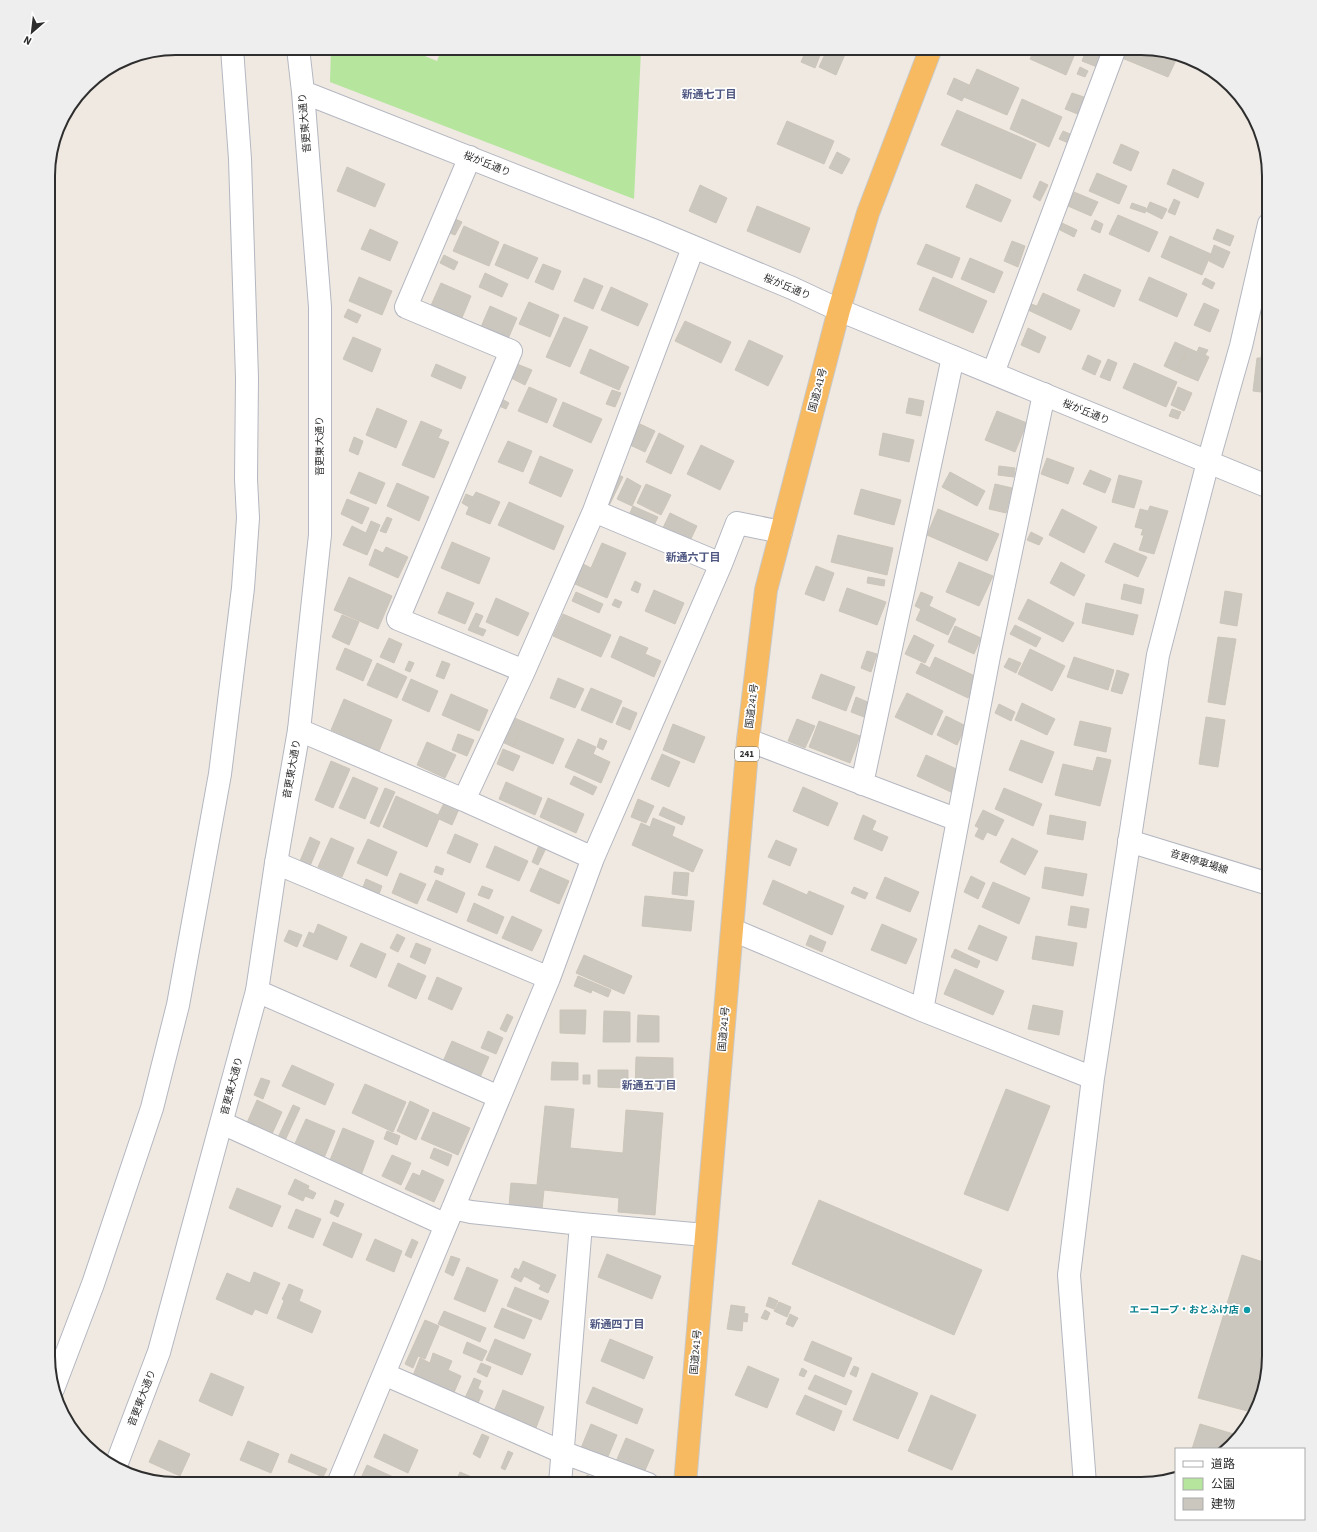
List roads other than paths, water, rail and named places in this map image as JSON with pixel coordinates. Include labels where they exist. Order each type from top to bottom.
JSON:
[{"type":"highway","name":"国道241号","points":[[686,1477],[748,740],[766,590],[839,310],[868,213],[928,55]]},
{"type":"street","points":[[57,1378],[94,1284],[152,1108],[178,1005],[220,774],[243,588],[248,518],[246,479],[247,378],[240,159],[233,55]]},
{"type":"street","name":"音更東大通り","points":[[117,1462],[159,1352],[257,991],[276,864],[299,730],[320,536],[320,307],[299,55]]},
{"type":"street","points":[[993,373],[1112,55]]},
{"type":"street","name":"桜が丘通り","points":[[302,92],[653,230],[693,248],[792,288],[839,310],[1262,484]]},
{"type":"street","points":[[470,157],[406,307],[511,351],[398,619],[524,671]]},
{"type":"street","points":[[464,800],[524,671],[594,511],[693,248]]},
{"type":"street","points":[[1083,1477],[1069,1275],[1093,1078],[1158,655],[1208,462],[1241,346],[1262,254]]},
{"type":"street","points":[[862,784],[953,357]]},
{"type":"street","points":[[922,1010],[989,656],[1044,394]]},
{"type":"street","points":[[594,511],[721,564]]},
{"type":"street","points":[[341,1477],[549,978],[593,858],[738,523],[781,532]]},
{"type":"street","points":[[299,730],[464,800],[593,858]]},
{"type":"street","points":[[748,740],[958,820]]},
{"type":"street","name":"音更停車場線","points":[[1129,841],[1262,882]]},
{"type":"street","points":[[276,864],[549,978]]},
{"type":"street","points":[[733,930],[922,1010],[1093,1078]]},
{"type":"street","points":[[257,991],[499,1097]]},
{"type":"street","points":[[222,1123],[449,1216],[471,1212],[705,1235]]},
{"type":"street","points":[[560,1477],[581,1224]]},
{"type":"street","points":[[384,1374],[562,1452],[629,1477]]},
{"type":"place","name":"エーコープ・おとふけ店","points":[[1247,1310]]},
{"type":"district","name":"新通七丁目","points":[[709,94]]},
{"type":"district","name":"新通六丁目","points":[[693,557]]},
{"type":"district","name":"新通五丁目","points":[[649,1085]]},
{"type":"district","name":"新通四丁目","points":[[617,1324]]}]
